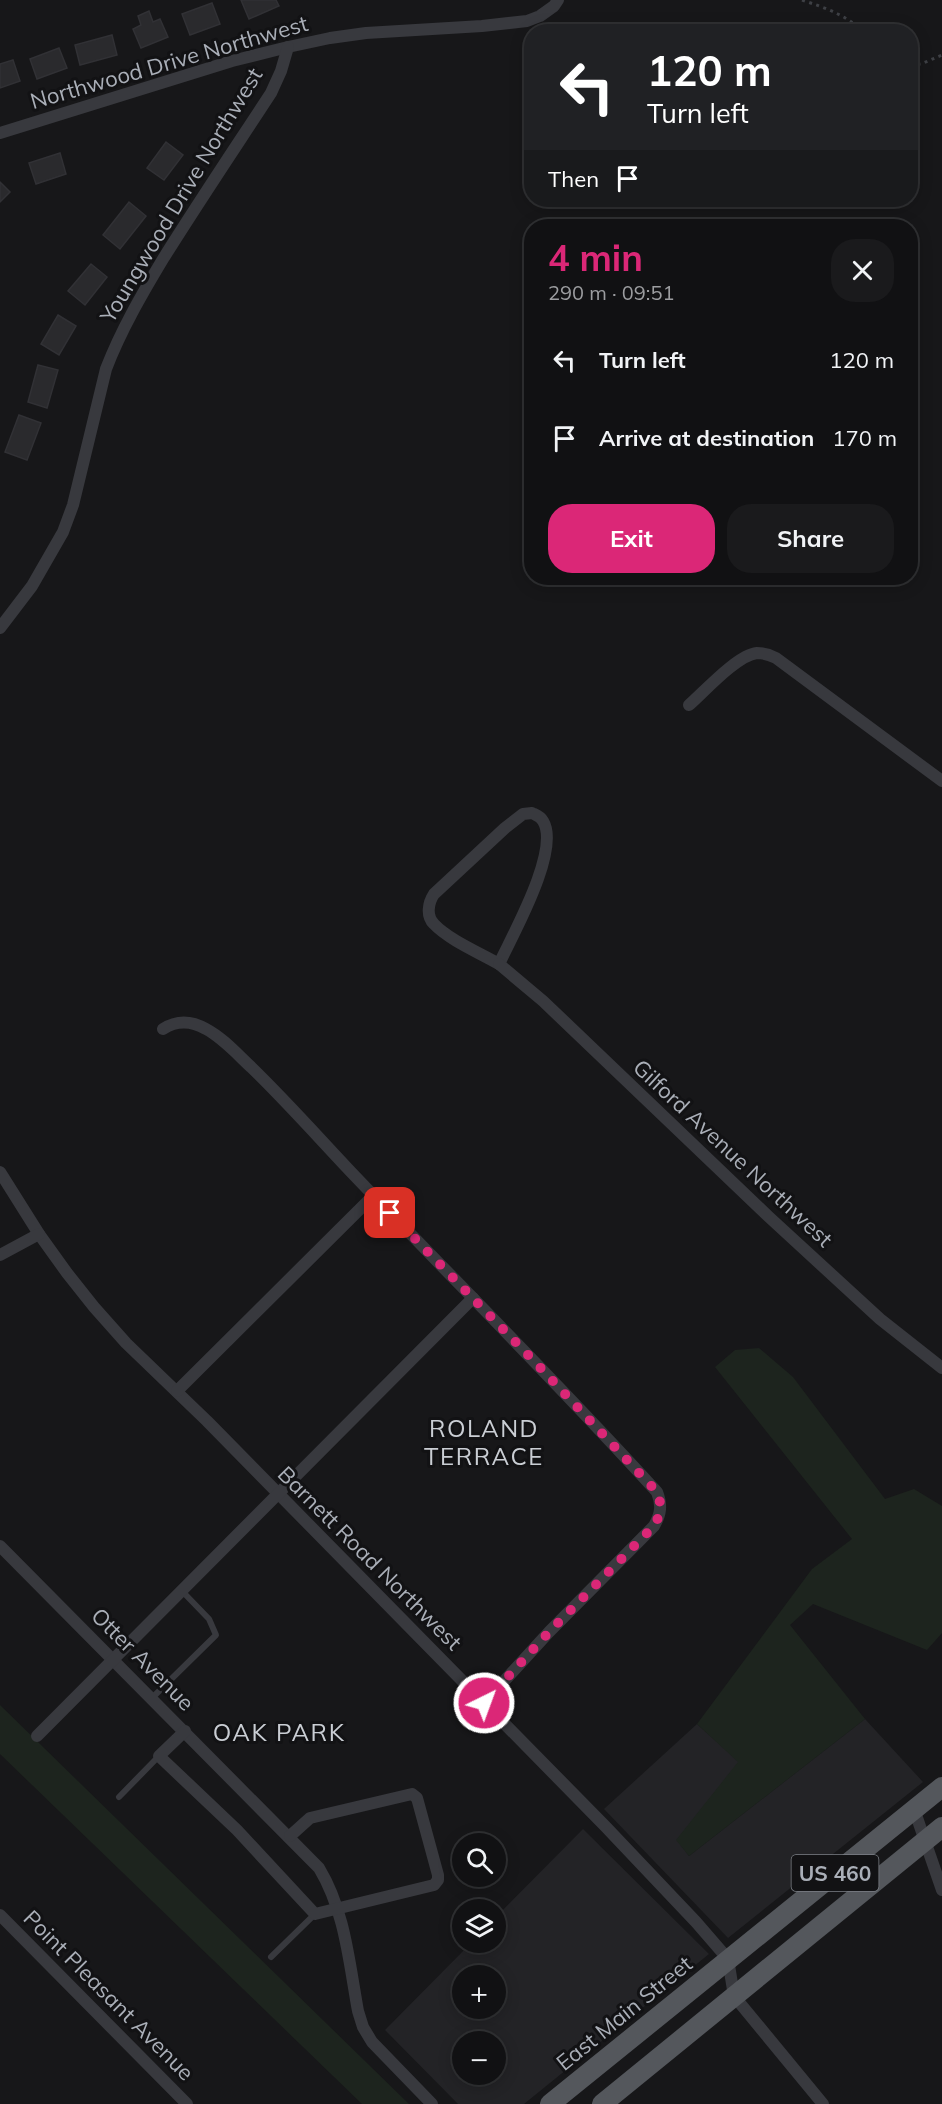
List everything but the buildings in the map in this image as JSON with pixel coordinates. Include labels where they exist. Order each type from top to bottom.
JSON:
[{"type":"main road","name":"US 460","points":[[728,1959],[942,1787]]},
{"type":"main road","name":"US 460","points":[[602,2104],[942,1827]]},
{"type":"main road","name":"East Main Street","points":[[556,2102],[728,1959]]},
{"type":"street","name":"Northwood Drive Northwest","points":[[0,133],[232,61],[288,47],[366,33],[527,21],[540,16],[554,6],[558,0]]},
{"type":"street","name":"Youngwood Drive Northwest","points":[[0,627],[32,586],[63,532],[73,505],[105,369],[114,348],[139,299],[181,230],[271,93],[288,47]]},
{"type":"street","points":[[689,705],[740,660],[757,653],[768,654],[942,781]]},
{"type":"street","name":"Gilford Avenue Northwest","points":[[499,964],[541,872],[546,830],[544,822],[532,813],[523,814],[505,828],[434,894],[429,906],[429,915],[434,924],[499,964],[543,1001],[769,1217],[880,1319],[942,1368]]},
{"type":"street","points":[[163,1029],[179,1022],[190,1022],[205,1028],[221,1039],[273,1089],[657,1492],[661,1507],[654,1526],[549,1632],[484,1703]]},
{"type":"street","name":"Barnett Road Northwest","points":[[0,1172],[39,1234],[94,1308],[126,1343],[177,1391],[605,1826],[728,1959]]},
{"type":"street","points":[[177,1391],[374,1196]]},
{"type":"street","points":[[0,1255],[39,1234]]},
{"type":"street","points":[[37,1736],[472,1299]]},
{"type":"street","name":"Otter Avenue","points":[[0,1546],[290,1836],[319,1868],[339,1907],[363,2027],[372,2042],[432,2104]]},
{"type":"street","points":[[185,1731],[159,1756],[237,1830],[315,1914],[434,1885],[438,1880],[417,1798],[412,1794],[310,1818],[290,1836]]},
{"type":"street","points":[[914,1809],[942,1890]]},
{"type":"street","name":"Point Pleasant Avenue","points":[[0,1915],[187,2104]]},
{"type":"street","points":[[728,1959],[734,1996],[824,2104]]},
{"type":"lane","points":[[152,1698],[216,1635],[209,1619],[181,1591]]},
{"type":"lane","points":[[119,1797],[159,1756]]},
{"type":"lane","points":[[271,1957],[315,1914]]},
{"type":"path","points":[[802,0],[837,12],[854,24]]},
{"type":"path","points":[[918,64],[942,55]]},
{"type":"shaded area","points":[[759,1348],[793,1377],[885,1499],[914,1489],[942,1506],[942,1633],[927,1650],[813,1604],[790,1625],[865,1719],[689,1856],[676,1840],[738,1762],[697,1724],[812,1569],[852,1539],[715,1367],[735,1350]]},
{"type":"shaded area","points":[[0,1705],[409,2104],[362,2104],[0,1754]]},
{"type":"shaded area","points":[[865,1719],[923,1782],[728,1938],[604,1809],[697,1724],[739,1762],[677,1840],[689,1856]]},
{"type":"shaded area","points":[[583,1829],[709,1954],[524,2104],[458,2104],[385,2030],[461,1953],[506,1953],[506,1907]]},
{"type":"district","name":"ROLAND TERRACE","points":[[484,1442]]},
{"type":"district","name":"OAK PARK","points":[[279,1732]]},
{"type":"route","points":[[390,1213],[614,1444],[657,1492],[660,1499],[659,1517],[654,1526],[549,1632],[484,1703]]}]
